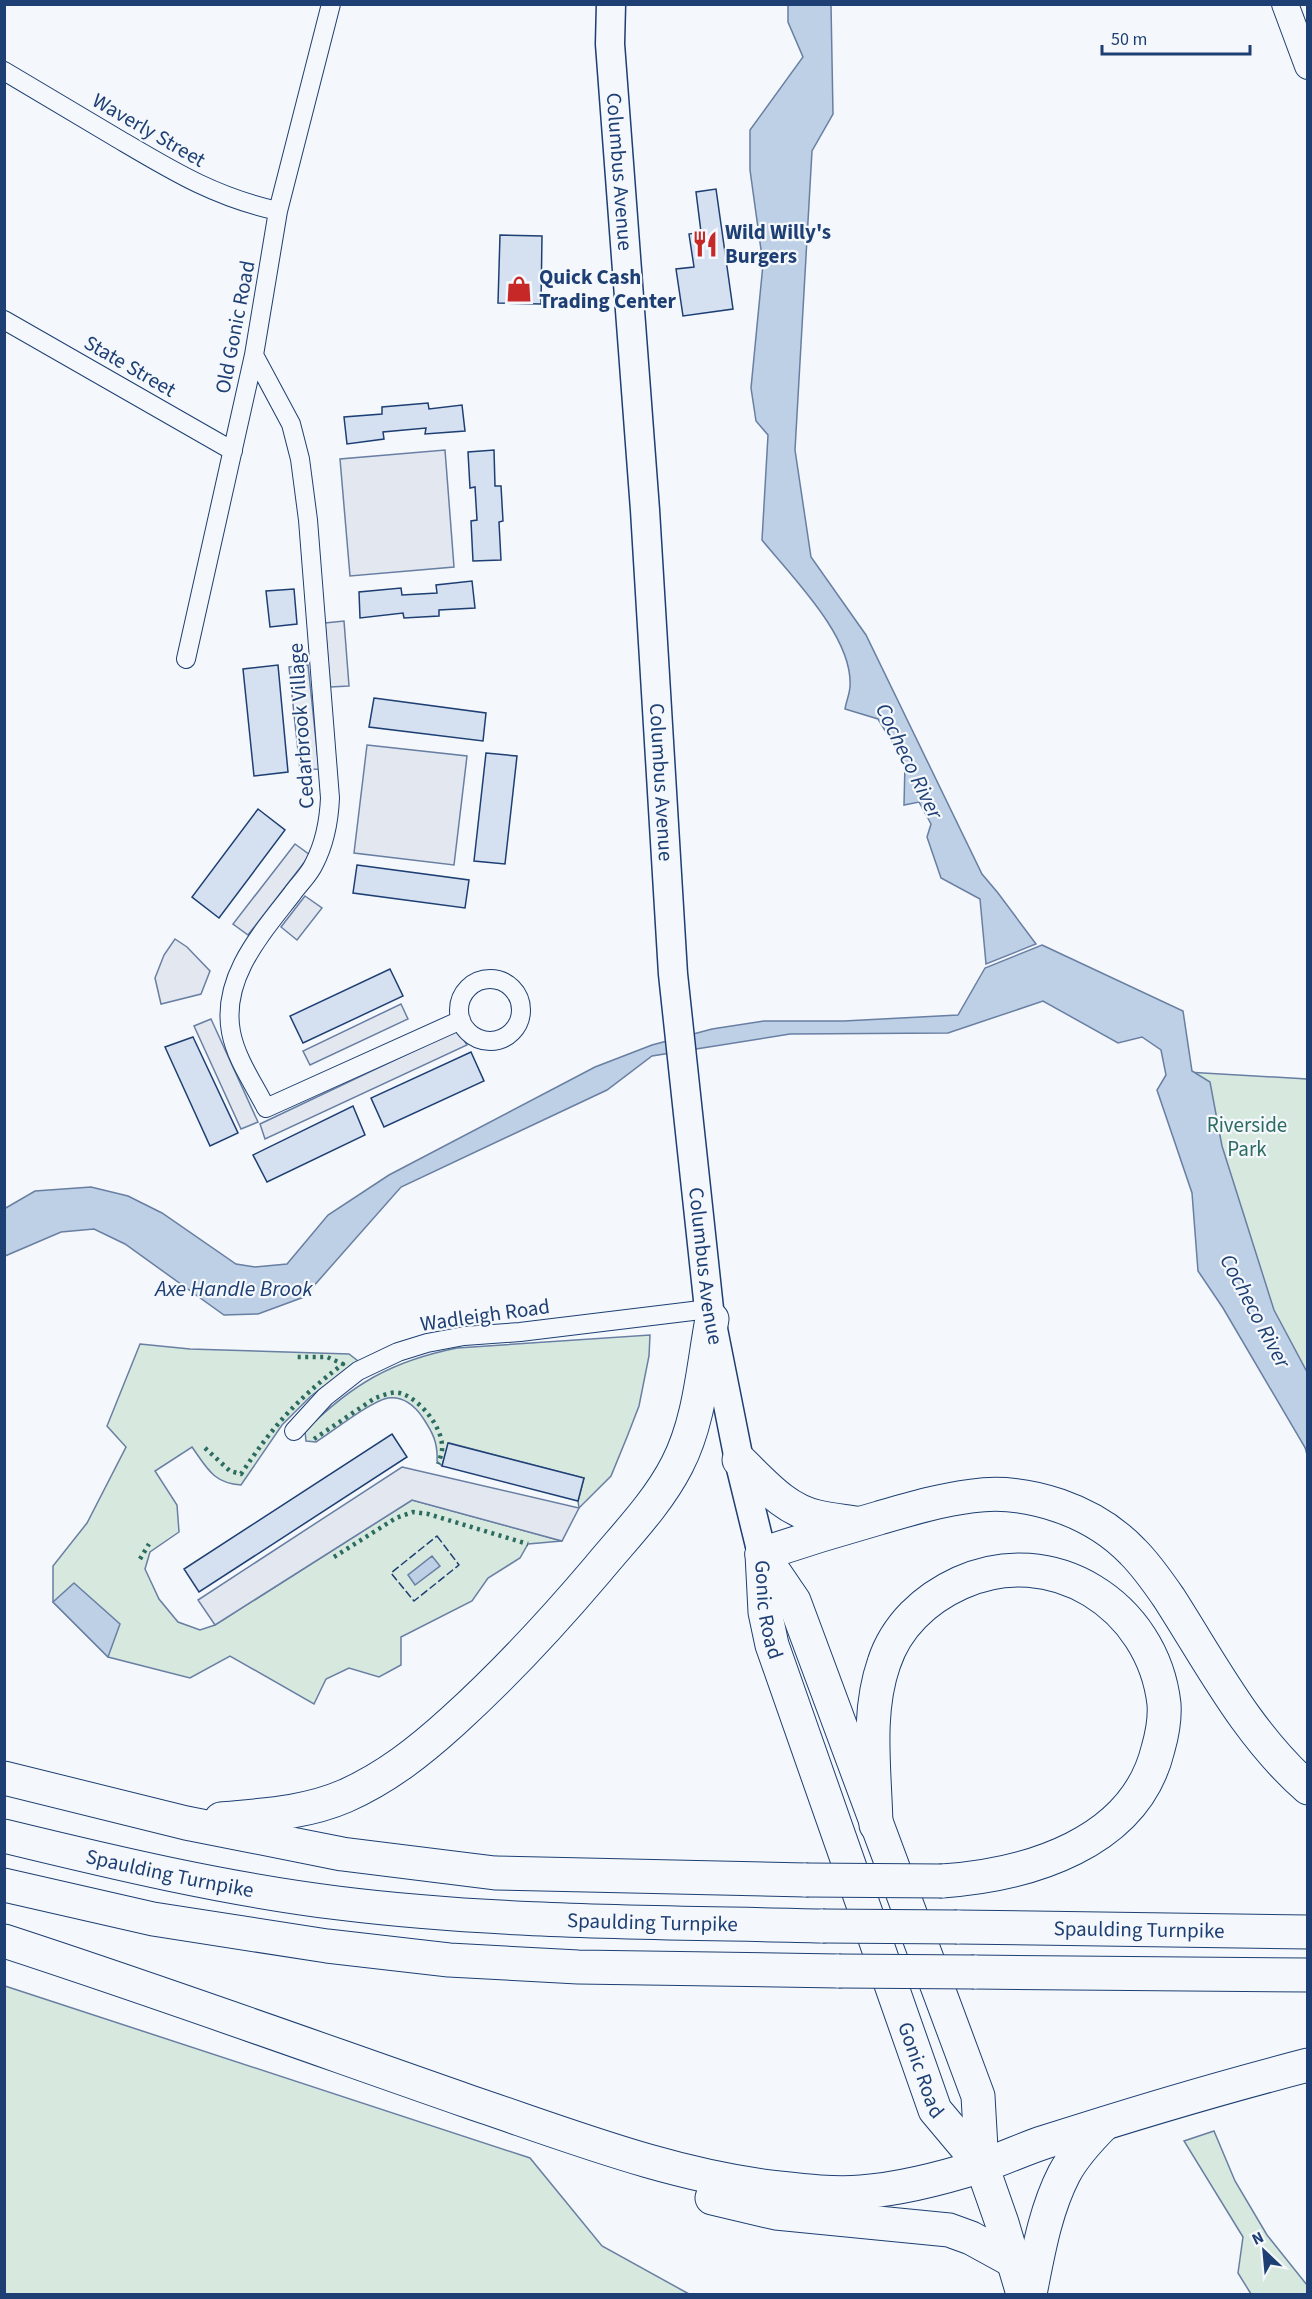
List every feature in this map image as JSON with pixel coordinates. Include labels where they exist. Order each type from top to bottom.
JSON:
[{"type":"highway","points":[[186,1822],[290,1813],[344,1797],[391,1772],[423,1748],[476,1700],[553,1622],[659,1494],[678,1464],[694,1419],[711,1314]]},
{"type":"highway","points":[[740,1460],[775,1495],[791,1506],[817,1517],[861,1523]]},
{"type":"highway","points":[[762,1554],[931,1503],[974,1495],[1009,1495],[1045,1501],[1086,1518],[1110,1532],[1132,1550],[1151,1572],[1238,1709],[1275,1756],[1308,1788]]},
{"type":"highway","name":"Gonic Road","points":[[762,1554],[794,1601],[978,2096],[982,2166],[1023,2295]]},
{"type":"highway","name":"Gonic Road","points":[[762,1554],[765,1612],[772,1645],[935,2110],[982,2166]]},
{"type":"highway","points":[[4,1778],[186,1822],[342,1854],[495,1873],[806,1880],[976,1879],[1044,1862],[1073,1849],[1104,1830],[1130,1807],[1146,1783],[1156,1758],[1162,1733],[1164,1705],[1158,1679],[1148,1652],[1137,1632],[1120,1611],[1099,1594],[1076,1582],[1052,1574],[1029,1570],[1002,1570],[974,1577],[945,1590],[915,1611],[896,1635],[884,1662],[875,1696],[873,1732],[876,1825]]},
{"type":"highway","name":"Spaulding Turnpike","points":[[4,1836],[154,1872],[337,1903],[428,1912],[538,1920],[1308,1932]]},
{"type":"highway","name":"Spaulding Turnpike","points":[[4,1885],[153,1920],[327,1946],[449,1960],[634,1968],[1308,1975]]},
{"type":"highway","points":[[4,1941],[132,1983],[258,2029],[633,2158],[736,2183],[815,2191],[860,2192],[906,2185],[982,2166],[1104,2123],[1232,2084],[1308,2065]]},
{"type":"highway","points":[[1030,2295],[1040,2244],[1054,2197],[1071,2164],[1104,2123]]},
{"type":"highway","points":[[633,2158],[666,2181],[717,2200],[777,2213],[949,2230],[971,2238],[1013,2261]]},
{"type":"main road","name":"Columbus Avenue","points":[[611,4],[611,56],[638,408],[666,894],[678,1027],[711,1314],[740,1460],[762,1554]]},
{"type":"street","name":"Old Gonic Road","points":[[186,659],[254,355],[278,211],[331,4]]},
{"type":"street","points":[[1285,4],[1308,66]]},
{"type":"street","name":"Waverly Street","points":[[4,70],[185,179],[251,205],[278,211]]},
{"type":"street","name":"State Street","points":[[4,320],[233,451]]},
{"type":"street","name":"Cedarbrook Village","points":[[254,355],[291,424],[300,459],[308,520],[330,798],[324,843],[313,866],[261,933],[232,989],[229,1014],[232,1035],[240,1057],[266,1107],[461,1020]]},
{"type":"street","name":"Wadleigh Road","points":[[294,1431],[325,1397],[358,1371],[398,1352],[427,1343],[464,1336],[711,1314]]},
{"type":"green space","name":"Riverside Park","points":[[1169,1071],[1307,1079],[1307,1455],[1303,1438]]},
{"type":"green space","points":[[650,1335],[649,1356],[639,1406],[611,1476],[579,1508],[578,1501],[584,1478],[449,1443],[442,1466],[437,1461],[436,1443],[427,1423],[413,1406],[404,1400],[388,1398],[381,1400],[316,1442],[306,1441],[305,1431],[339,1400],[374,1377],[434,1353],[457,1348]]},
{"type":"green space","points":[[140,1344],[190,1349],[349,1354],[358,1361],[311,1396],[282,1425],[241,1485],[231,1484],[217,1478],[192,1447],[155,1471],[177,1505],[179,1532],[150,1552],[145,1569],[159,1599],[178,1622],[200,1630],[215,1625],[412,1500],[562,1541],[528,1544],[520,1558],[488,1578],[472,1601],[401,1637],[401,1665],[379,1677],[349,1668],[326,1679],[314,1704],[230,1656],[190,1678],[108,1657],[53,1602],[53,1566],[87,1523],[126,1447],[107,1426]]},
{"type":"green space","points":[[5,1986],[530,2158],[602,2246],[689,2294],[5,2294]]},
{"type":"green space","points":[[1214,2131],[1235,2181],[1267,2235],[1307,2285],[1307,2294],[1251,2294],[1238,2273],[1243,2237],[1184,2141]]},
{"type":"shaded area","points":[[445,450],[454,567],[350,576],[340,459]]},
{"type":"shaded area","points":[[344,621],[349,686],[330,687],[325,623]]},
{"type":"shaded area","points":[[308,665],[319,769],[300,770],[289,667]]},
{"type":"shaded area","points":[[367,745],[467,756],[454,865],[354,853]]},
{"type":"shaded area","points":[[295,844],[310,855],[248,935],[233,924]]},
{"type":"shaded area","points":[[305,896],[322,908],[297,940],[281,927]]},
{"type":"shaded area","points":[[175,939],[187,947],[210,971],[201,994],[161,1004],[155,978],[164,955]]},
{"type":"shaded area","points":[[401,1004],[408,1019],[310,1065],[303,1051]]},
{"type":"shaded area","points":[[211,1019],[258,1122],[241,1129],[194,1026]]},
{"type":"shaded area","points":[[458,1030],[467,1045],[265,1139],[260,1124]]},
{"type":"shaded area","points":[[402,1467],[579,1508],[562,1541],[412,1500],[215,1625],[198,1600]]},
{"type":"water","name":"Cocheco River","points":[[788,5],[831,5],[833,114],[812,151],[795,450],[811,557],[866,635],[982,874],[1036,944],[986,964],[980,899],[941,878],[927,837],[931,824],[919,802],[904,805],[905,763],[878,719],[845,709],[850,686],[848,667],[842,648],[818,608],[762,540],[768,435],[756,421],[751,388],[763,264],[750,170],[750,130],[803,57],[788,22]]},
{"type":"water","points":[[1042,945],[1183,1011],[1192,1071],[1210,1082],[1222,1146],[1274,1310],[1307,1372],[1307,1451],[1223,1308],[1198,1271],[1192,1193],[1157,1090],[1166,1075],[1161,1050],[1142,1037],[1118,1043],[1043,1001],[948,1033],[790,1034],[652,1056],[607,1090],[401,1187],[304,1297],[258,1314],[224,1315],[125,1244],[94,1229],[61,1232],[5,1256],[4,1209],[35,1191],[91,1187],[128,1196],[162,1213],[236,1264],[255,1267],[287,1264],[328,1215],[389,1175],[595,1067],[652,1045],[712,1029],[764,1021],[844,1021],[958,1015],[985,968]]},
{"type":"water","points":[[432,1556],[440,1566],[415,1585],[408,1575]]},
{"type":"water","points":[[74,1583],[120,1624],[108,1657],[53,1602]]},
{"type":"building","points":[[716,189],[733,309],[683,316],[676,269],[694,267],[689,234],[701,232],[696,192]]},
{"type":"building","points":[[500,235],[542,236],[541,304],[498,303]]},
{"type":"building","points":[[428,403],[429,409],[462,405],[465,431],[425,434],[426,428],[383,432],[384,439],[347,444],[344,417],[382,414],[382,407]]},
{"type":"building","points":[[494,450],[495,486],[501,486],[503,521],[499,522],[501,560],[473,561],[471,521],[477,520],[475,487],[470,488],[468,452]]},
{"type":"building","points":[[472,581],[475,608],[439,610],[439,616],[404,618],[403,613],[360,618],[359,592],[401,588],[402,595],[437,593],[436,585]]},
{"type":"building","points":[[294,589],[297,624],[270,627],[266,591]]},
{"type":"building","points":[[278,665],[288,772],[254,776],[243,669]]},
{"type":"building","points":[[374,698],[486,713],[483,741],[369,727]]},
{"type":"building","points":[[486,753],[517,756],[505,864],[474,861]]},
{"type":"building","points":[[258,809],[285,830],[219,918],[192,897]]},
{"type":"building","points":[[357,865],[469,880],[465,908],[353,893]]},
{"type":"building","points":[[390,969],[403,996],[303,1043],[290,1016]]},
{"type":"building","points":[[193,1037],[238,1133],[210,1146],[165,1047]]},
{"type":"building","points":[[471,1052],[484,1081],[384,1127],[371,1098]]},
{"type":"building","points":[[353,1106],[365,1135],[267,1182],[253,1155]]},
{"type":"building","points":[[392,1434],[407,1457],[199,1592],[184,1569]]},
{"type":"building","points":[[448,1443],[584,1478],[578,1501],[442,1466]]},
{"type":"hedge","points":[[205,1448],[230,1471],[241,1474],[264,1441],[287,1414],[312,1389],[343,1364],[327,1357],[296,1357]]},
{"type":"hedge","points":[[314,1439],[375,1398],[389,1393],[400,1393],[417,1402],[434,1422],[442,1445],[438,1464]]},
{"type":"hedge","points":[[334,1557],[396,1518],[413,1512],[428,1514],[528,1544]]},
{"type":"hedge","points":[[140,1559],[149,1544]]},
{"type":"fence","points":[[437,1536],[459,1565],[414,1601],[391,1573],[437,1536]]},
{"type":"place","name":"Wild Willy's Burgers","points":[[705,244]]},
{"type":"place","name":"Quick Cash Trading Center","points":[[519,289]]},
{"type":"water label","name":"Axe Handle Brook","points":[[234,1289]]}]
